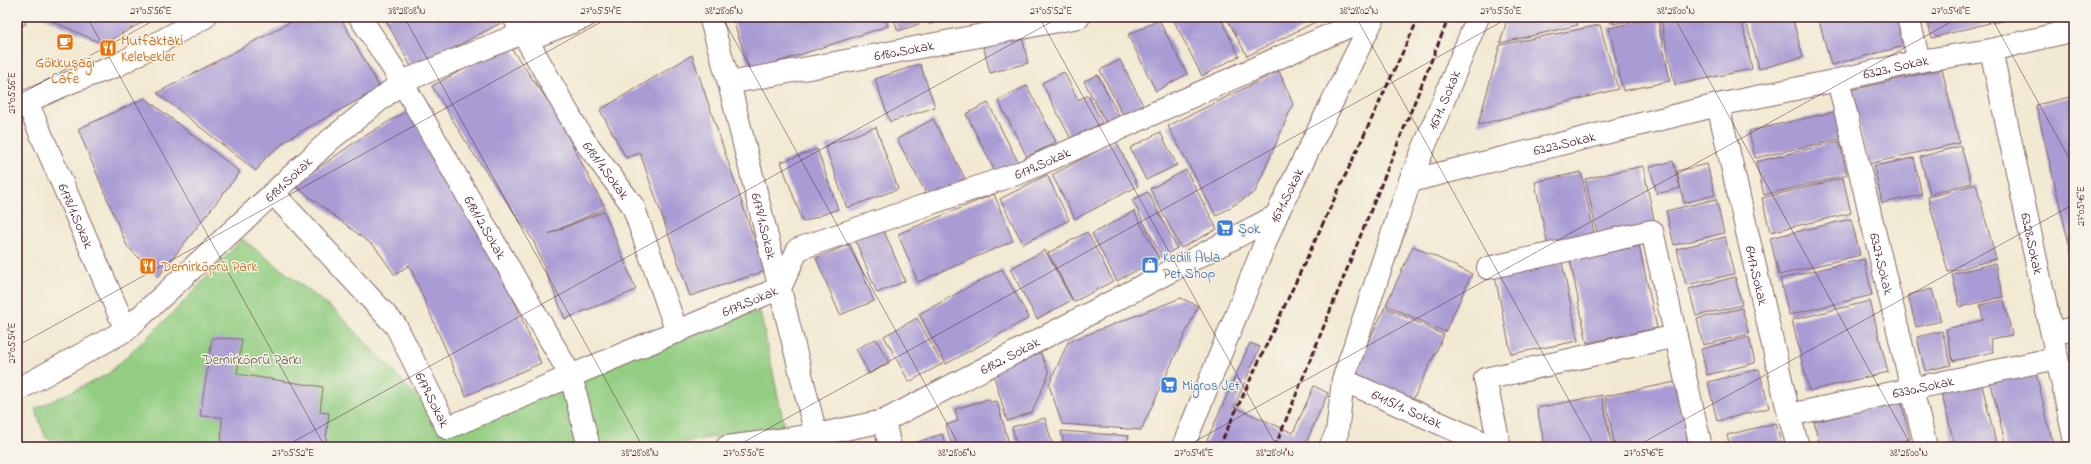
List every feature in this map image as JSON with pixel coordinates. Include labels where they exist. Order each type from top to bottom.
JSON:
[{"type":"street","points":[[22,104],[71,82],[116,66],[205,17]]},
{"type":"street","name":"6181/2.Sokak","points":[[360,17],[402,82],[571,376],[589,447]]},
{"type":"street","name":"6181.Sokak","points":[[17,390],[126,330],[179,278],[274,194],[330,140],[402,82],[518,25],[536,36],[585,17]]},
{"type":"street","name":"6179/1.Sokak","points":[[710,17],[729,83],[816,435]]},
{"type":"street","name":"6180.Sokak","points":[[729,83],[1079,17]]},
{"type":"street","name":"6179.Sokak","points":[[274,194],[396,326],[447,428],[780,288],[798,249],[1022,172],[1370,17]]},
{"type":"street","name":"1671.Sokak","points":[[1183,447],[1276,216],[1374,17]]},
{"type":"street","name":"1671. Sokak","points":[[1410,181],[1478,17]]},
{"type":"street","points":[[1908,17],[1919,61]]},
{"type":"street","name":"6181/1.Sokak","points":[[518,25],[581,136],[633,206],[677,332]]},
{"type":"street","name":"6323. Sokak","points":[[1718,104],[1838,80],[1919,61],[1991,50],[2074,30]]},
{"type":"street","name":"6328.Sokak","points":[[1991,50],[2074,437]]},
{"type":"street","name":"6327.Sokak","points":[[1838,80],[1926,447]]},
{"type":"street","name":"6178/1.Sokak","points":[[22,104],[126,330]]},
{"type":"street","name":"6323.Sokak","points":[[1410,181],[1718,104]]},
{"type":"street","name":"6417.Sokak","points":[[1718,104],[1789,415],[1798,447]]},
{"type":"street","points":[[1330,447],[1337,433],[1343,380],[1410,181]]},
{"type":"street","name":"6182. Sokak","points":[[727,447],[816,435],[884,421],[1276,216]]},
{"type":"street","points":[[1488,268],[1652,231],[1701,447]]},
{"type":"street","points":[[2052,333],[2074,328]]},
{"type":"street","points":[[1500,447],[1485,379],[1676,336]]},
{"type":"street","name":"6330.Sokak","points":[[1789,415],[2057,358]]},
{"type":"street","name":"6415/1. Sokak","points":[[1343,380],[1492,447]]},
{"type":"street","points":[[884,421],[890,447]]},
{"type":"green space","name":"Demirköprü Parkı","points":[[242,239],[339,314],[423,403],[456,417],[608,351],[760,311],[784,425],[658,447],[97,447],[46,438],[35,409],[108,374],[174,312]]},
{"type":"building","points":[[17,17],[23,17],[26,24],[17,27]]},
{"type":"building","points":[[43,17],[152,17],[103,44]]},
{"type":"building","points":[[300,17],[340,17],[380,88],[291,137],[266,157],[256,171],[157,93]]},
{"type":"building","points":[[384,17],[507,17],[508,19],[413,70]]},
{"type":"building","points":[[732,17],[885,17],[888,26],[750,71]]},
{"type":"building","points":[[893,17],[916,17],[919,24],[898,31]]},
{"type":"building","points":[[927,17],[951,17],[930,24]]},
{"type":"building","points":[[1172,17],[1220,17],[1239,56],[1202,76]]},
{"type":"building","points":[[1226,17],[1325,17],[1247,56]]},
{"type":"building","points":[[1508,17],[1576,17],[1578,25],[1500,43]]},
{"type":"building","points":[[1579,17],[1600,17],[1601,18],[1581,23]]},
{"type":"building","points":[[1611,17],[1643,17],[1643,18],[1613,24]]},
{"type":"building","points":[[1657,17],[1670,81],[1623,91],[1609,28]]},
{"type":"building","points":[[1680,17],[1741,17],[1752,69],[1675,85],[1661,21]]},
{"type":"building","points":[[1745,17],[1792,17],[1803,57],[1759,69]]},
{"type":"building","points":[[1818,17],[1905,17],[1912,44],[1831,65]]},
{"type":"building","points":[[1926,17],[1987,17],[1989,23],[1932,38]]},
{"type":"building","points":[[1990,17],[2018,17],[2018,18],[1992,23]]},
{"type":"building","points":[[1159,20],[1187,74],[1156,91],[1128,35]]},
{"type":"building","points":[[1600,25],[1618,89],[1478,125],[1500,45]]},
{"type":"building","points":[[1021,32],[1028,63],[990,73],[982,41]]},
{"type":"building","points":[[509,45],[554,110],[605,208],[549,234],[604,211],[636,290],[565,319],[533,240],[471,150],[432,86]]},
{"type":"building","points":[[692,55],[765,271],[690,296],[640,153],[626,158],[600,110]]},
{"type":"building","points":[[1120,60],[1145,109],[1125,119],[1100,70]]},
{"type":"building","points":[[920,64],[935,107],[890,122],[875,79]]},
{"type":"building","points":[[1942,69],[1959,143],[1868,164],[1852,90]]},
{"type":"building","points":[[1279,71],[1293,104],[1255,192],[1216,216],[1168,126]]},
{"type":"building","points":[[1064,72],[1078,100],[1088,95],[1102,123],[1071,139],[1042,83]]},
{"type":"building","points":[[1098,75],[1119,116],[1106,123],[1084,81]]},
{"type":"building","points":[[1027,86],[1056,142],[1027,157],[998,100]]},
{"type":"building","points":[[2074,96],[2074,261],[2073,261],[2036,105]]},
{"type":"building","points":[[145,98],[240,172],[158,277],[127,246],[78,129]]},
{"type":"building","points":[[988,103],[1018,162],[996,173],[966,114]]},
{"type":"building","points":[[408,110],[501,271],[541,363],[466,396],[409,265],[395,275],[375,247],[294,185],[358,140]]},
{"type":"building","points":[[1837,111],[1843,138],[1755,158],[1749,131]]},
{"type":"building","points":[[933,119],[965,178],[928,197],[897,139]]},
{"type":"building","points":[[876,127],[898,189],[847,208],[825,146]]},
{"type":"building","points":[[1160,132],[1177,165],[1146,180],[1130,148]]},
{"type":"building","points":[[1116,141],[1138,186],[1075,219],[1052,175]]},
{"type":"building","points":[[1839,141],[1847,175],[1764,195],[1756,162]]},
{"type":"building","points":[[1961,146],[1971,183],[1930,194],[1920,157]]},
{"type":"building","points":[[817,149],[838,209],[803,222],[781,162]]},
{"type":"building","points":[[1914,158],[1922,195],[1882,203],[1874,166]]},
{"type":"building","points":[[1673,161],[1680,188],[1657,194],[1650,167]]},
{"type":"building","points":[[1707,164],[1715,195],[1684,203],[1677,171]]},
{"type":"building","points":[[1643,166],[1655,225],[1598,237],[1585,179]]},
{"type":"building","points":[[1186,170],[1217,229],[1181,248],[1150,189]]},
{"type":"building","points":[[1581,172],[1595,237],[1548,247],[1535,182]]},
{"type":"building","points":[[1047,175],[1069,220],[1023,244],[1000,199]]},
{"type":"building","points":[[1843,178],[1851,213],[1770,232],[1762,198]]},
{"type":"building","points":[[1976,184],[1996,259],[1948,272],[1928,197]]},
{"type":"building","points":[[1148,192],[1177,248],[1162,257],[1132,200]]},
{"type":"building","points":[[994,194],[1013,241],[918,282],[898,234]]},
{"type":"building","points":[[1716,199],[1724,233],[1674,245],[1666,211]]},
{"type":"building","points":[[1134,211],[1159,258],[1117,281],[1092,234]]},
{"type":"building","points":[[1851,219],[1860,255],[1779,275],[1770,238]]},
{"type":"building","points":[[882,226],[905,281],[877,293],[854,237]]},
{"type":"building","points":[[1087,232],[1113,281],[1074,302],[1048,253]]},
{"type":"building","points":[[1725,237],[1734,274],[1686,285],[1677,249]]},
{"type":"building","points":[[850,244],[874,301],[840,315],[816,258]]},
{"type":"building","points":[[1413,246],[1472,274],[1445,332],[1386,305]]},
{"type":"building","points":[[1639,246],[1657,328],[1587,343],[1570,260]]},
{"type":"building","points":[[1045,250],[1072,300],[1037,319],[1010,269]]},
{"type":"building","points":[[1864,259],[1872,295],[1789,315],[1780,279]]},
{"type":"building","points":[[1562,262],[1578,341],[1511,354],[1495,276]]},
{"type":"building","points":[[1995,263],[2003,297],[1960,307],[1952,274]]},
{"type":"building","points":[[1002,269],[1029,318],[946,364],[919,314]]},
{"type":"building","points":[[1735,277],[1742,305],[1696,316],[1689,289]]},
{"type":"building","points":[[1932,289],[1941,321],[1916,327],[1908,295]]},
{"type":"building","points":[[1181,298],[1198,306],[1141,430],[1062,424],[1049,385],[1068,342]]},
{"type":"building","points":[[2004,300],[2012,335],[1990,339],[1993,352],[1953,361],[1946,329],[1983,320],[1980,305]]},
{"type":"building","points":[[1870,301],[1888,372],[1809,391],[1792,320]]},
{"type":"building","points":[[1385,307],[1444,335],[1413,400],[1354,372]]},
{"type":"building","points":[[1742,308],[1749,334],[1703,345],[1697,319]]},
{"type":"building","points":[[917,318],[942,364],[909,382],[884,336]]},
{"type":"building","points":[[1942,331],[1951,365],[1925,371],[1917,337]]},
{"type":"building","points":[[1749,337],[1755,363],[1707,375],[1701,349]]},
{"type":"building","points":[[212,338],[242,339],[237,374],[323,387],[320,412],[329,413],[325,447],[221,447],[222,417],[200,416]]},
{"type":"building","points":[[876,339],[889,363],[869,374],[856,349]]},
{"type":"building","points":[[1250,343],[1260,347],[1234,407],[1293,433],[1314,386],[1328,393],[1304,447],[1204,447]]},
{"type":"building","points":[[1037,345],[1049,373],[1032,412],[1007,421],[992,369]]},
{"type":"building","points":[[2034,365],[2053,444],[2042,447],[2006,447],[1989,375]]},
{"type":"building","points":[[1759,369],[1769,408],[1717,421],[1708,382]]},
{"type":"building","points":[[1981,381],[1997,447],[1955,447],[1941,391]]},
{"type":"building","points":[[1676,382],[1689,447],[1615,447],[1605,396]]},
{"type":"building","points":[[1602,395],[1612,447],[1545,447],[1537,408]]},
{"type":"building","points":[[989,399],[990,402],[997,401],[1010,447],[952,447],[946,425],[958,421],[955,409]]},
{"type":"building","points":[[1901,401],[1910,439],[1879,447],[1820,447],[1814,422]]},
{"type":"building","points":[[1045,418],[1053,447],[1017,447],[1012,427]]},
{"type":"building","points":[[1776,423],[1782,447],[1730,447],[1727,435]]},
{"type":"building","points":[[1061,431],[1129,436],[1126,447],[1064,447]]},
{"type":"building","points":[[942,434],[946,447],[902,447]]},
{"type":"railway","points":[[1219,447],[1419,17]]},
{"type":"railway","points":[[1275,447],[1449,17]]},
{"type":"place","name":"Gökkuşağı Cafe","points":[[65,42]]},
{"type":"place","name":"Mutfaktaki Kelebekler","points":[[108,48]]},
{"type":"place","name":"Şok","points":[[1225,228]]},
{"type":"place","name":"Kedili Abla Pet Shop","points":[[1150,265]]},
{"type":"place","name":"Demirköprü Park","points":[[148,266]]},
{"type":"place","name":"Migros Jet","points":[[1169,385]]}]
